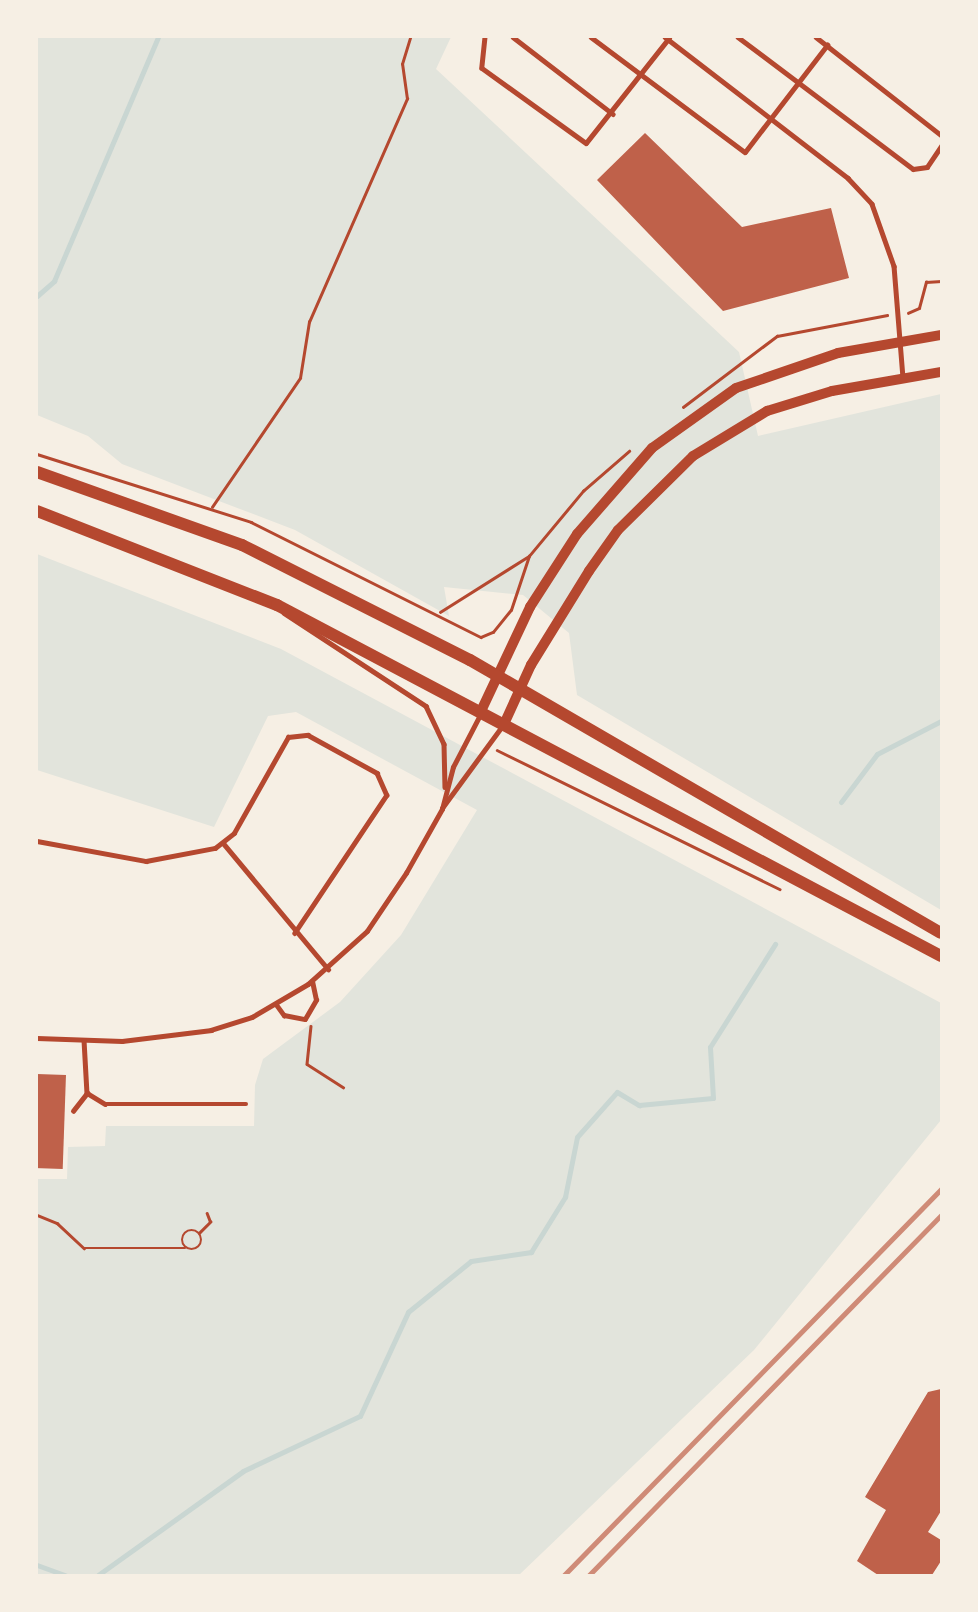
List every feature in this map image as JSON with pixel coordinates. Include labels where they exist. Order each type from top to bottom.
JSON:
[{"type":"main road","points":[[37,472],[259,553],[520,688],[941,933]]},
{"type":"main road","points":[[37,511],[277,605],[482,709],[941,956]]},
{"type":"street","points":[[482,709],[496,675],[577,534],[652,448],[736,388],[838,353],[941,335]]},
{"type":"street","points":[[505,722],[520,688],[618,530],[693,456],[767,411],[941,372]]},
{"type":"lane","points":[[485,37],[482,68],[577,140],[593,140],[668,37],[772,119],[872,204],[894,265],[904,379]]},
{"type":"lane","points":[[513,37],[612,114]]},
{"type":"lane","points":[[591,37],[745,152],[827,45]]},
{"type":"lane","points":[[738,37],[913,169],[927,167],[941,146]]},
{"type":"lane","points":[[816,37],[941,135]]},
{"type":"lane","points":[[277,605],[291,622],[426,706],[444,744],[442,809]]},
{"type":"lane","points":[[442,809],[453,767],[482,709]]},
{"type":"lane","points":[[37,1038],[84,1040],[211,1030],[276,1004],[312,981],[367,931],[442,809],[505,722]]},
{"type":"lane","points":[[37,841],[146,861],[224,844],[296,734],[355,760],[386,784],[384,806],[295,933]]},
{"type":"lane","points":[[224,844],[295,933],[328,969]]},
{"type":"lane","points":[[276,1004],[284,1015],[308,1016],[316,1000],[312,981]]},
{"type":"lane","points":[[73,1111],[88,1093],[84,1040]]},
{"type":"lane","points":[[88,1093],[117,1105],[246,1104]]},
{"type":"path","points":[[212,507],[300,378],[309,322],[407,99],[402,64],[410,37]]},
{"type":"path","points":[[37,454],[212,507],[439,612],[481,642]]},
{"type":"path","points":[[439,612],[529,556]]},
{"type":"path","points":[[489,747],[782,890]]},
{"type":"path","points":[[308,1016],[307,1064],[343,1087]]},
{"type":"path","points":[[37,1215],[57,1223],[84,1248],[185,1248],[200,1247],[199,1233],[212,1216],[207,1214]]},
{"type":"path","points":[[185,1248],[184,1233],[199,1233]]},
{"type":"shaded area","points":[[37,37],[451,37],[436,69],[739,352],[758,436],[941,394],[941,910],[577,695],[569,633],[523,595],[444,587],[449,616],[295,530],[122,464],[88,436],[37,415]]},
{"type":"shaded area","points":[[37,554],[281,649],[941,1003],[941,1120],[754,1350],[519,1575],[37,1575],[37,1179],[67,1179],[68,1147],[105,1146],[106,1126],[254,1126],[255,1085],[263,1059],[340,1002],[401,935],[477,810],[296,712],[268,716],[214,827],[37,770]]},
{"type":"building","points":[[645,133],[742,227],[831,208],[849,278],[723,311],[597,180]]},
{"type":"building","points":[[37,1074],[66,1075],[63,1169],[37,1168]]},
{"type":"building","points":[[941,1389],[941,1511],[928,1532],[941,1540],[941,1561],[932,1575],[878,1575],[857,1561],[886,1510],[865,1497],[928,1392]]},
{"type":"waterway","points":[[37,296],[54,281],[158,37]]},
{"type":"waterway","points":[[841,802],[877,754],[941,721]]},
{"type":"waterway","points":[[98,1575],[243,1471],[360,1416],[408,1312],[471,1261],[531,1252],[565,1197],[577,1137],[617,1092],[639,1105],[713,1098],[710,1047],[775,944]]},
{"type":"waterway","points":[[37,1565],[65,1575]]},
{"type":"railway","points":[[564,1575],[941,1189]]},
{"type":"railway","points":[[589,1575],[941,1215]]}]
